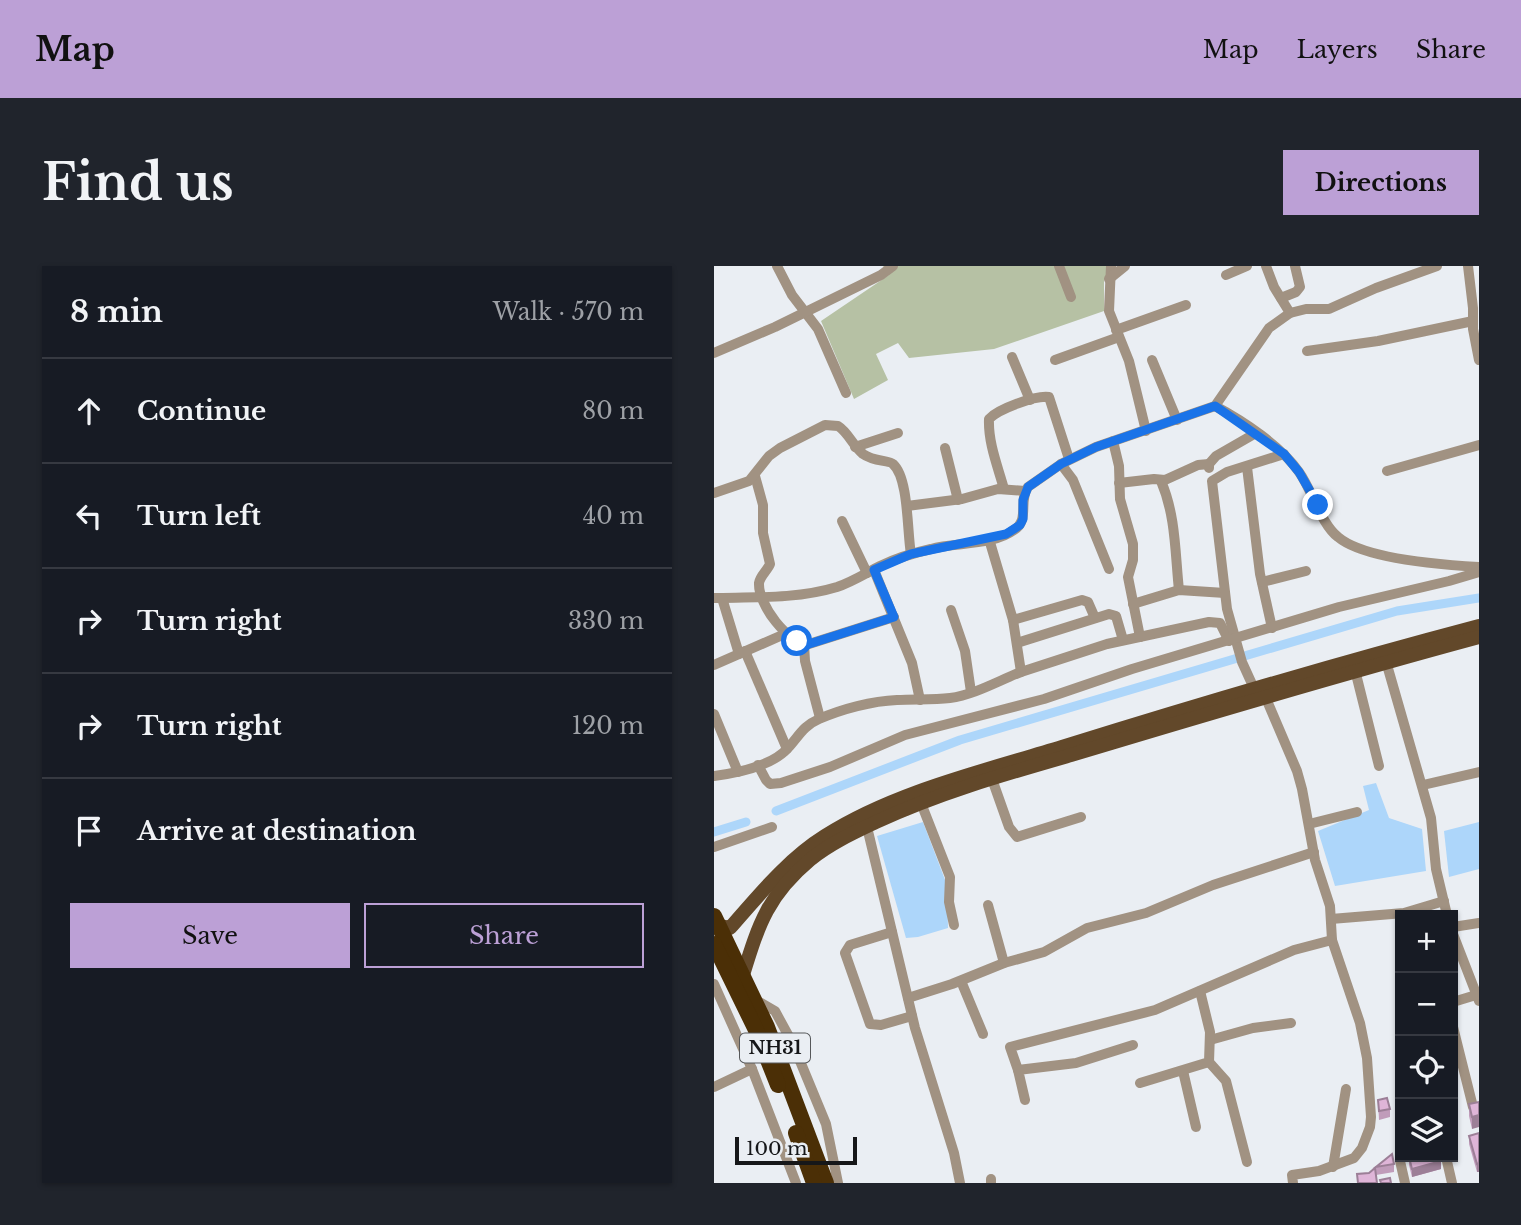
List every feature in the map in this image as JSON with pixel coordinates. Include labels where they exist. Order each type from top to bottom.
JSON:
[{"type":"highway","name":"NH31","points":[[716,921],[767,1027],[827,1180]]},
{"type":"highway","name":"NH31","points":[[714,944],[827,1180]]},
{"type":"main road","points":[[716,921],[730,928],[795,858],[815,842],[873,811],[942,784],[1385,657],[1479,626]]},
{"type":"main road","points":[[743,975],[763,916],[782,887],[822,851],[867,827],[920,803],[1259,694],[1355,670],[1385,657],[1479,637]]},
{"type":"street","points":[[777,266],[792,295],[818,329],[846,393]]},
{"type":"street","points":[[714,353],[806,312],[881,275],[893,266]]},
{"type":"street","points":[[1059,266],[1071,297]]},
{"type":"street","points":[[1111,266],[1109,311],[1129,361],[1146,431]]},
{"type":"street","points":[[1109,279],[1125,266]]},
{"type":"street","points":[[1226,275],[1247,266]]},
{"type":"street","points":[[1266,266],[1270,279],[1290,313]]},
{"type":"street","points":[[1281,298],[1296,292],[1300,287],[1295,266]]},
{"type":"street","points":[[787,749],[718,598],[795,594],[827,589],[911,554],[943,546],[989,540],[1006,534],[1020,525],[1023,519],[1025,491],[1034,481],[1065,461],[1113,441],[1215,406],[1269,328],[1290,313],[1306,309],[1329,309],[1407,271],[1437,266]]},
{"type":"street","points":[[1468,266],[1476,307],[1473,321],[1479,360]]},
{"type":"street","points":[[1055,360],[1186,305]]},
{"type":"street","points":[[1307,351],[1378,341],[1473,321]]},
{"type":"street","points":[[1012,357],[1030,400]]},
{"type":"street","points":[[1153,360],[1177,420]]},
{"type":"street","points":[[1004,489],[992,447],[989,419],[997,412],[1046,396],[1050,400],[1065,461],[1109,569]]},
{"type":"street","points":[[1215,406],[1284,454],[1299,472],[1336,536],[1353,547],[1414,560],[1479,569]]},
{"type":"street","points":[[714,493],[740,485],[755,476],[774,451],[825,425],[833,424],[842,428],[855,447],[875,460],[894,465],[904,488],[911,554]]},
{"type":"street","points":[[855,447],[898,433]]},
{"type":"street","points":[[1119,483],[1154,479],[1161,481],[1199,465],[1209,464],[1216,456],[1256,433]]},
{"type":"street","points":[[1113,441],[1119,466],[1122,509],[1133,544],[1133,560],[1128,577],[1140,637]]},
{"type":"street","points":[[1387,471],[1479,445]]},
{"type":"street","points":[[945,448],[958,500]]},
{"type":"street","points":[[1212,481],[1227,472],[1284,454]]},
{"type":"street","points":[[1209,464],[1233,642]]},
{"type":"street","points":[[1247,467],[1262,582],[1272,628]]},
{"type":"street","points":[[755,476],[763,505],[763,533],[770,564],[760,580],[761,596],[768,612],[787,633],[804,644],[894,617]]},
{"type":"street","points":[[1161,481],[1173,518],[1179,590]]},
{"type":"street","points":[[907,506],[958,500],[1004,489],[1025,491]]},
{"type":"street","points":[[842,521],[894,617],[912,663],[920,700]]},
{"type":"street","points":[[989,540],[1013,620],[1021,672]]},
{"type":"street","points":[[758,765],[766,780],[770,783],[781,783],[830,767],[893,738],[1018,706],[1132,669],[1233,642],[1339,607],[1479,569]]},
{"type":"street","points":[[1262,582],[1306,571]]},
{"type":"street","points":[[1133,604],[1179,590],[1225,593]]},
{"type":"street","points":[[1013,620],[1082,600],[1088,602],[1095,618]]},
{"type":"street","points":[[951,610],[965,651],[971,692]]},
{"type":"street","points":[[1017,643],[1109,614],[1116,616],[1123,640]]},
{"type":"street","points":[[714,776],[758,765],[787,749],[803,727],[820,718],[876,703],[951,698],[1021,672],[1123,640],[1216,622],[1233,642],[1297,771],[1331,919],[1332,940],[1360,1023],[1367,1058],[1371,1117],[1359,1153],[1333,1167],[1292,1175],[1293,1183]]},
{"type":"street","points":[[714,665],[787,633]]},
{"type":"street","points":[[804,644],[805,661],[820,718]]},
{"type":"street","points":[[1385,657],[1431,818],[1436,869],[1446,910]]},
{"type":"street","points":[[1355,670],[1379,766]]},
{"type":"street","points":[[714,714],[738,772]]},
{"type":"street","points":[[1423,785],[1479,772]]},
{"type":"street","points":[[992,779],[1009,827],[1017,837],[1081,817]]},
{"type":"street","points":[[920,803],[950,877],[949,902],[954,925]]},
{"type":"street","points":[[1309,824],[1357,812]]},
{"type":"street","points":[[714,847],[772,827]]},
{"type":"street","points":[[867,827],[912,1016],[954,1153],[960,1183]]},
{"type":"street","points":[[908,998],[961,981],[1004,963],[1044,952],[1087,928],[1146,913],[1225,880],[1314,852]]},
{"type":"street","points":[[1331,919],[1404,913],[1444,901]]},
{"type":"street","points":[[988,905],[1004,963]]},
{"type":"street","points":[[1458,926],[1479,922]]},
{"type":"street","points":[[892,932],[850,945],[845,953],[870,1024],[881,1025],[912,1016]]},
{"type":"street","points":[[1025,1100],[1010,1047],[1155,1010],[1294,950],[1332,940]]},
{"type":"street","points":[[1458,947],[1478,998],[1458,1001]]},
{"type":"street","points":[[961,981],[983,1034]]},
{"type":"street","points":[[714,984],[752,1069],[796,1183]]},
{"type":"street","points":[[1200,991],[1210,1040],[1209,1062],[1226,1081],[1247,1162]]},
{"type":"street","points":[[1210,1040],[1253,1028],[1291,1023]]},
{"type":"street","points":[[1455,1036],[1473,1107]]},
{"type":"street","points":[[1018,1070],[1076,1063],[1133,1045]]},
{"type":"street","points":[[1140,1083],[1209,1062]]},
{"type":"street","points":[[714,1087],[752,1069]]},
{"type":"street","points":[[1183,1071],[1196,1127]]},
{"type":"street","points":[[1333,1167],[1346,1089]]},
{"type":"street","points":[[1400,1162],[1405,1183]]},
{"type":"street","points":[[1447,1162],[1452,1183]]},
{"type":"green space","points":[[883,266],[1113,266],[1104,280],[1104,311],[994,349],[909,358],[898,343],[876,354],[888,380],[854,399],[821,321],[889,275]]},
{"type":"water","points":[[1376,783],[1389,818],[1422,829],[1426,871],[1335,886],[1318,831],[1369,810],[1363,786]]},
{"type":"water","points":[[923,822],[947,885],[948,928],[906,938],[877,836]]},
{"type":"water","points":[[1479,822],[1479,869],[1449,877],[1444,831]]},
{"type":"building","points":[[1387,1098],[1390,1109],[1379,1111],[1378,1100]]},
{"type":"building","points":[[1479,1102],[1479,1115],[1472,1117],[1469,1104]]},
{"type":"building","points":[[1479,1133],[1479,1163],[1477,1164],[1469,1136]]},
{"type":"building","points":[[1392,1154],[1394,1164],[1376,1167]]},
{"type":"building","points":[[1410,1162],[1437,1162],[1412,1169]]},
{"type":"building","points":[[1375,1168],[1377,1183],[1358,1183],[1357,1174],[1369,1173]]},
{"type":"building","points":[[1390,1178],[1391,1183],[1381,1183],[1380,1180]]},
{"type":"waterway","points":[[776,811],[960,740],[1397,611],[1479,598]]},
{"type":"waterway","points":[[714,832],[746,822]]},
{"type":"route","points":[[797,641],[809,644],[894,617],[874,570],[911,554],[943,546],[989,540],[1014,531],[1023,519],[1025,491],[1034,481],[1061,464],[1096,447],[1215,406],[1284,454],[1299,472],[1318,505]]}]
